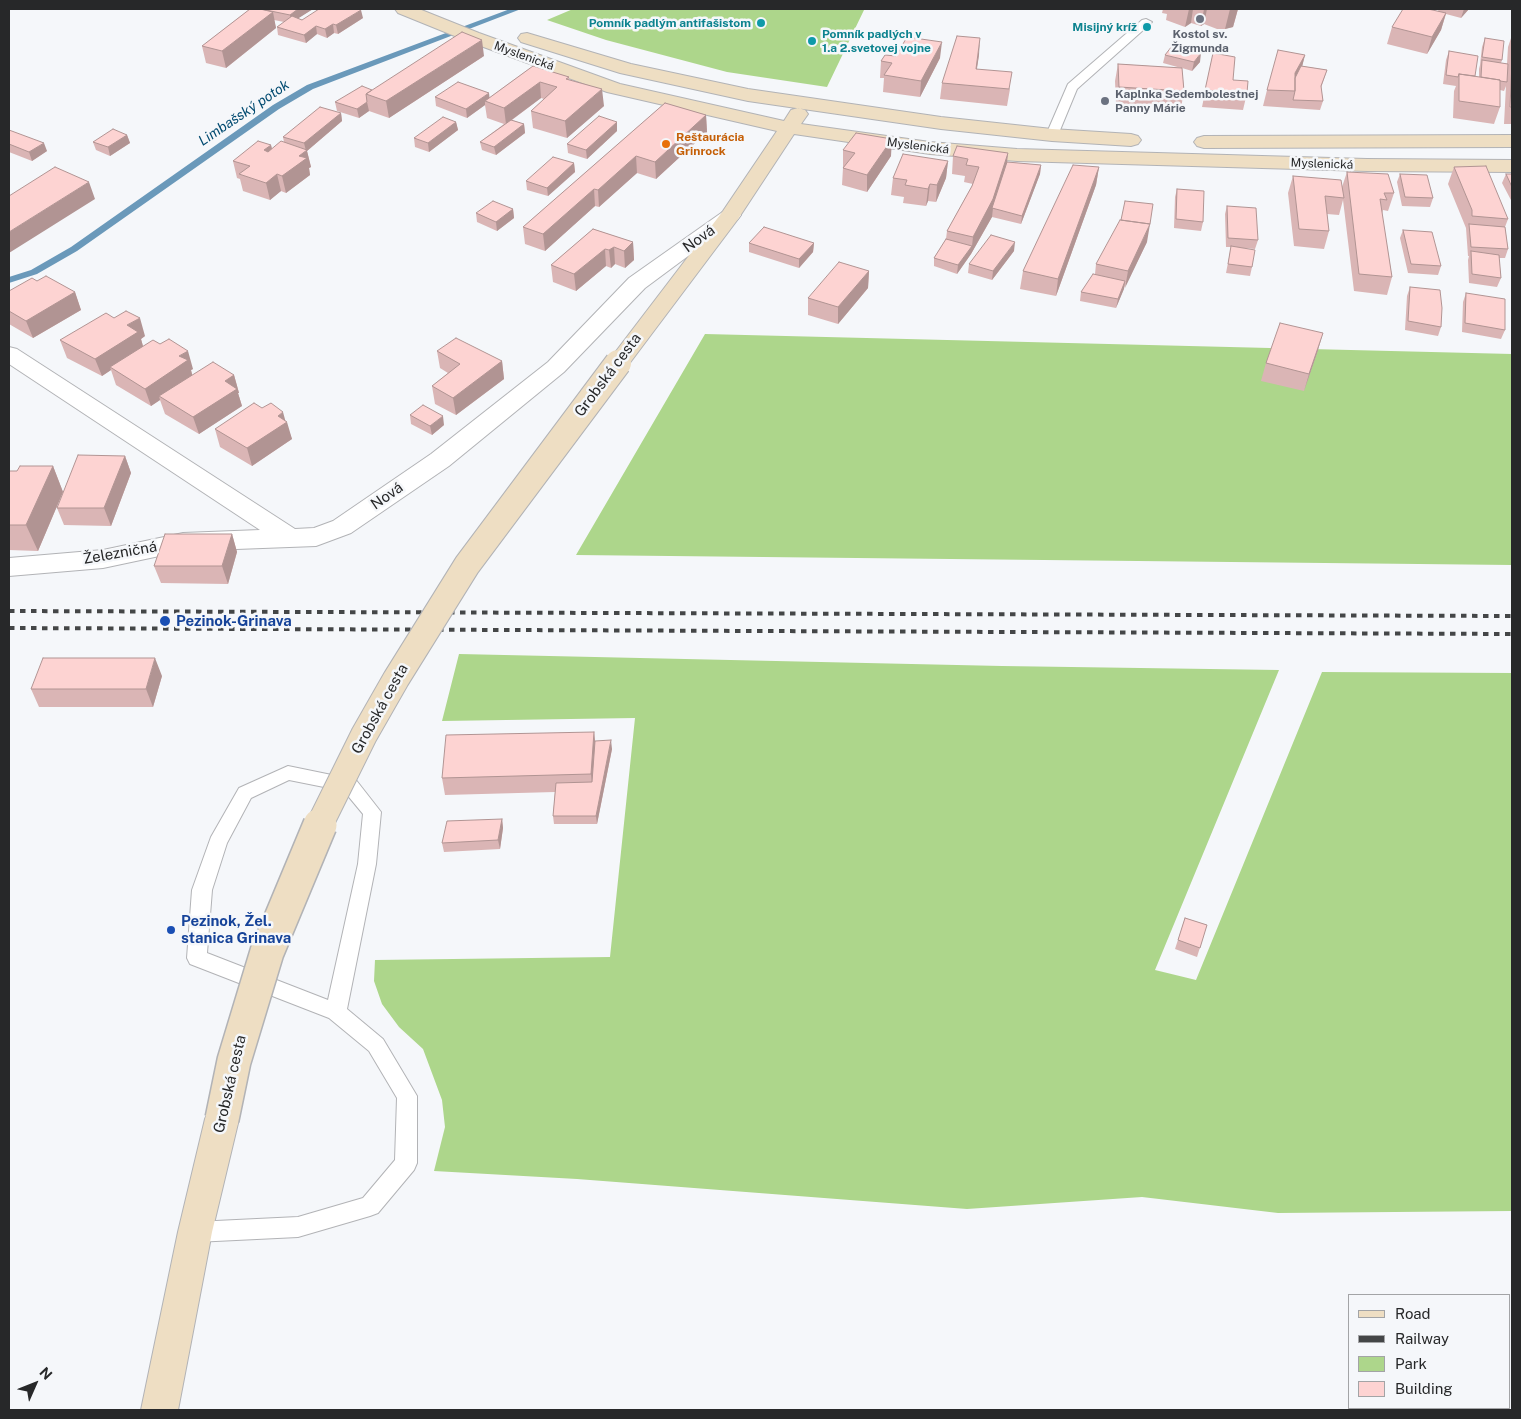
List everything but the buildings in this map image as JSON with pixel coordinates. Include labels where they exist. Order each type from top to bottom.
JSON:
[{"type":"main road","name":"Myslenická","points":[[404,9],[451,16],[628,69],[748,95],[804,104],[1052,135],[1218,142],[1512,141]]},
{"type":"main road","name":"Myslenická","points":[[451,16],[473,37],[614,88],[790,128],[930,148],[1016,155],[1368,165],[1512,166]]},
{"type":"main road","name":"Grobská cesta","points":[[159,1410],[195,1232],[234,1061],[267,952],[309,848],[364,736],[396,679],[467,565],[618,362],[731,215],[804,104]]},
{"type":"street","name":"Nová","points":[[290,538],[316,537],[342,527],[440,460],[556,367],[637,283],[731,215]]},
{"type":"street","points":[[9,354],[290,538]]},
{"type":"street","name":"Železničná","points":[[9,567],[104,558],[183,542],[290,538]]},
{"type":"lane","points":[[1052,135],[1072,87],[1146,22]]},
{"type":"lane","points":[[195,1232],[298,1227],[370,1206],[406,1163],[407,1096],[376,1045],[336,1012],[197,958],[202,890],[218,842],[245,793],[288,773],[350,785],[372,812],[368,864],[336,1012]]},
{"type":"green space","points":[[573,9],[864,10],[827,87],[727,72],[606,40],[547,20]]},
{"type":"green space","points":[[705,334],[1512,354],[1512,565],[576,555]]},
{"type":"green space","points":[[459,654],[1279,670],[1155,970],[1196,980],[1322,672],[1512,673],[1512,1211],[1278,1213],[1142,1197],[967,1209],[577,1179],[434,1171],[445,1127],[442,1100],[423,1049],[399,1027],[382,1004],[374,981],[375,960],[610,957],[635,718],[442,721]]},
{"type":"waterway","name":"Limbašský potok","points":[[9,280],[34,272],[74,249],[276,107],[310,87],[517,9]]},
{"type":"railway","points":[[9,611],[1512,616]]},
{"type":"railway","points":[[9,628],[1512,634]]},
{"type":"place","name":"Kostol sv. Žigmunda","points":[[1200,19]]},
{"type":"place","name":"Pomník padlým antifašistom","points":[[761,23]]},
{"type":"place","name":"Misijný kríž","points":[[1147,27]]},
{"type":"place","name":"Pomník padlých v 1.a 2.svetovej vojne","points":[[812,41]]},
{"type":"place","name":"Kaplnka Sedembolestnej Panny Márie","points":[[1105,101]]},
{"type":"place","name":"Reštaurácia Grinrock","points":[[666,144]]},
{"type":"place","name":"Pezinok-Grinava","points":[[165,621]]},
{"type":"place","name":"Pezinok, Žel. stanica Grinava","points":[[171,930]]}]
